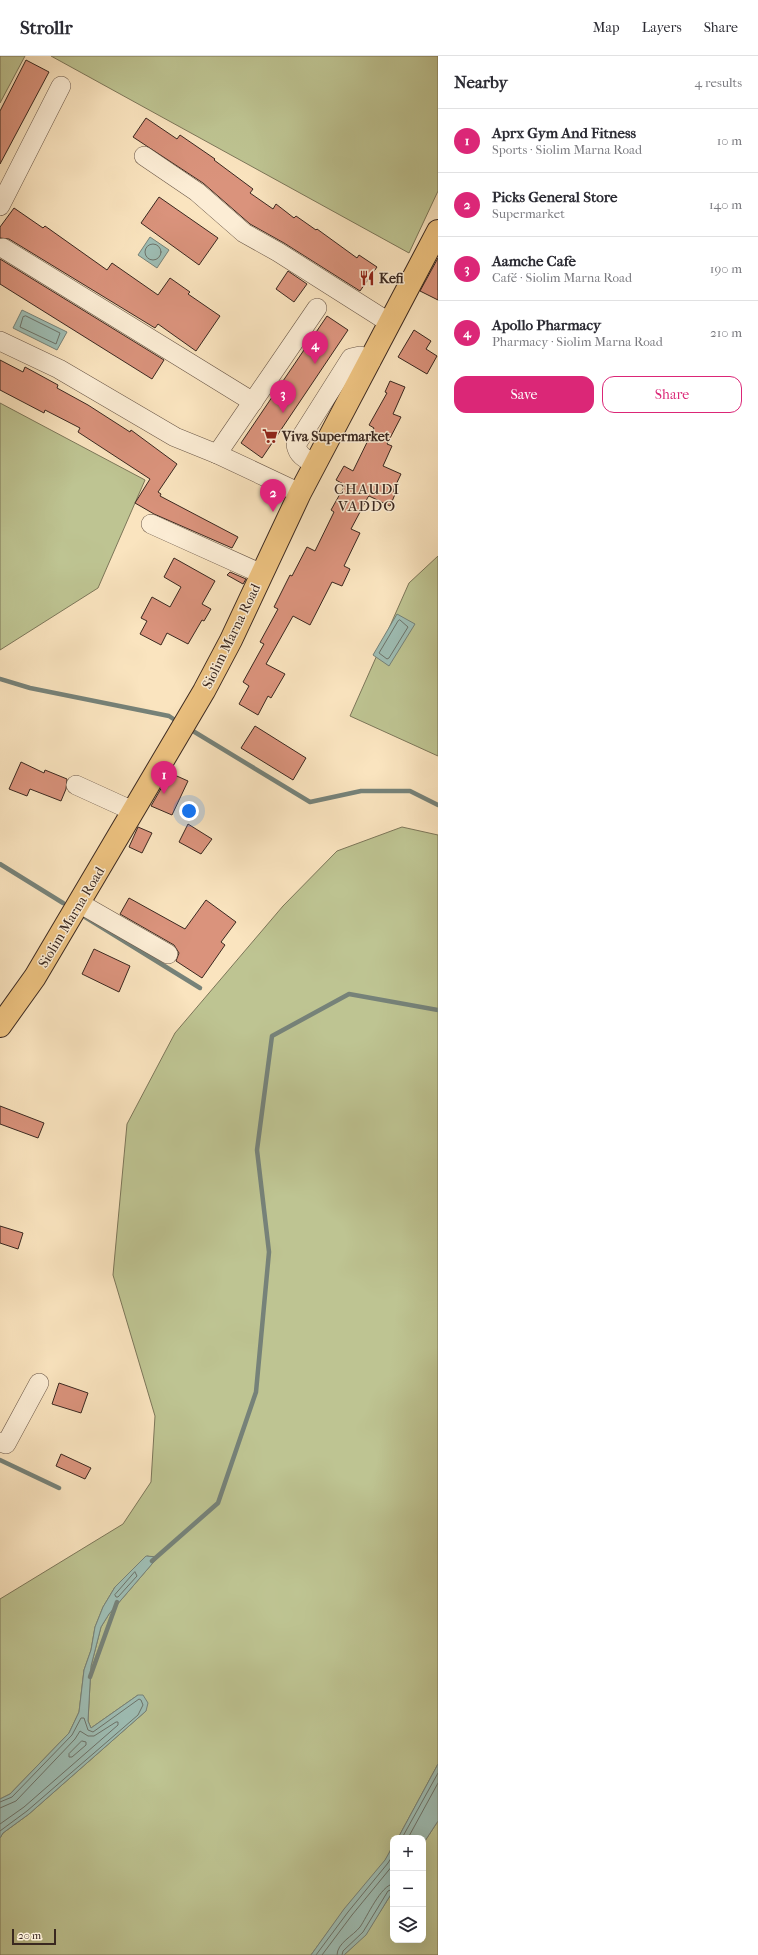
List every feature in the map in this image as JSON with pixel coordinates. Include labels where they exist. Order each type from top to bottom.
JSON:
[{"type":"main road","name":"Siolim Marna Road","points":[[1,1024],[35,977],[204,691],[231,640],[300,493],[371,361],[438,231]]},
{"type":"street","points":[[0,206],[61,86]]},
{"type":"street","points":[[144,156],[197,192],[244,233],[278,252],[390,323]]},
{"type":"street","points":[[3,248],[253,402]]},
{"type":"street","points":[[217,454],[317,308]]},
{"type":"street","points":[[0,341],[59,369],[174,437],[217,454],[300,493]]},
{"type":"street","points":[[151,524],[262,574]]},
{"type":"street","points":[[76,784],[134,811]]},
{"type":"street","points":[[79,903],[168,954]]},
{"type":"street","points":[[3,1443],[39,1383]]},
{"type":"green space","points":[[0,56],[25,56],[0,103]]},
{"type":"green space","points":[[51,56],[438,56],[438,191],[409,253]]},
{"type":"green space","points":[[0,403],[145,480],[98,588],[0,650]]},
{"type":"green space","points":[[438,556],[438,756],[350,716],[409,583]]},
{"type":"green space","points":[[402,827],[438,835],[438,1764],[400,1835],[390,1835],[390,1850],[387,1857],[374,1876],[350,1902],[311,1955],[0,1955],[0,1838],[3,1833],[29,1814],[146,1711],[138,1695],[91,1728],[88,1721],[91,1666],[101,1627],[109,1614],[157,1558],[147,1556],[115,1587],[103,1607],[95,1627],[91,1650],[84,1670],[79,1712],[69,1733],[10,1794],[0,1799],[0,1599],[123,1524],[151,1482],[155,1416],[113,1275],[127,1124],[175,1033],[283,906],[337,851]]},
{"type":"green space","points":[[438,1821],[438,1955],[344,1955],[366,1934],[390,1896],[390,1943],[426,1943],[426,1839]]},
{"type":"water","points":[[150,237],[169,250],[157,268],[138,255]]},
{"type":"water","points":[[22,310],[67,332],[57,350],[13,328]]},
{"type":"water","points":[[397,614],[415,624],[389,666],[373,655]]},
{"type":"water","points":[[146,1556],[158,1557],[109,1614],[101,1627],[91,1666],[88,1721],[91,1728],[138,1695],[143,1695],[148,1703],[146,1711],[29,1814],[3,1833],[0,1838],[0,1799],[10,1794],[69,1733],[79,1712],[84,1670],[91,1650],[95,1627],[103,1607],[115,1587]]},
{"type":"water","points":[[438,1764],[438,1821],[426,1839],[426,1835],[400,1835]]},
{"type":"water","points":[[390,1851],[390,1896],[366,1935],[344,1955],[311,1955],[344,1909],[385,1860]]},
{"type":"building","points":[[26,60],[49,72],[0,164],[0,111]]},
{"type":"building","points":[[146,118],[177,139],[180,135],[215,159],[214,160],[253,189],[250,193],[273,209],[276,204],[294,218],[296,216],[316,230],[317,229],[357,258],[359,255],[377,267],[360,291],[284,243],[250,224],[203,183],[133,137]]},
{"type":"building","points":[[159,197],[218,238],[199,265],[141,223]]},
{"type":"building","points":[[14,208],[43,228],[45,226],[107,270],[112,263],[158,295],[170,278],[190,292],[188,294],[220,316],[196,351],[158,324],[155,328],[9,239],[0,238],[0,227]]},
{"type":"building","points":[[438,258],[438,300],[420,291]]},
{"type":"building","points":[[0,259],[164,360],[152,379],[0,284]]},
{"type":"building","points":[[288,271],[307,284],[294,302],[276,289]]},
{"type":"building","points":[[327,316],[348,330],[262,458],[241,443]]},
{"type":"building","points":[[414,330],[431,341],[426,349],[437,356],[427,374],[398,357]]},
{"type":"building","points":[[0,360],[23,372],[25,367],[58,385],[57,388],[88,405],[130,432],[131,430],[177,464],[158,492],[161,494],[160,496],[238,537],[232,548],[154,514],[135,503],[150,479],[78,432],[80,428],[45,410],[44,413],[0,390]]},
{"type":"building","points":[[390,381],[405,387],[393,414],[401,417],[387,444],[392,446],[383,466],[401,474],[393,491],[396,492],[390,506],[369,496],[368,497],[351,529],[360,533],[344,566],[350,569],[342,586],[332,582],[310,625],[293,616],[266,664],[285,674],[271,698],[268,696],[258,715],[239,704],[249,686],[243,682],[264,644],[260,642],[278,609],[274,607],[290,575],[292,576],[307,547],[315,551],[334,512],[331,510],[345,485],[336,480],[344,466],[353,471],[374,428],[369,425],[387,393],[385,392]]},
{"type":"building","points":[[174,558],[215,581],[202,604],[211,609],[204,621],[202,620],[188,644],[167,633],[161,645],[140,634],[147,621],[141,618],[152,597],[170,607],[181,587],[164,577]]},
{"type":"building","points":[[230,572],[246,579],[243,584],[227,575]]},
{"type":"building","points":[[255,726],[306,758],[293,780],[241,748]]},
{"type":"building","points":[[21,762],[44,773],[45,770],[67,779],[66,789],[61,801],[30,789],[27,796],[9,789]]},
{"type":"building","points":[[170,773],[188,781],[172,815],[151,806]]},
{"type":"building","points":[[188,824],[212,839],[201,854],[179,842]]},
{"type":"building","points":[[138,827],[152,833],[142,853],[129,847]]},
{"type":"building","points":[[129,898],[185,929],[206,900],[236,922],[221,942],[225,945],[202,978],[176,961],[179,953],[174,945],[120,914]]},
{"type":"building","points":[[94,949],[130,966],[119,992],[82,974]]},
{"type":"building","points":[[0,1106],[44,1123],[38,1138],[0,1124]]},
{"type":"building","points":[[0,1226],[23,1233],[18,1249],[0,1243]]},
{"type":"building","points":[[59,1383],[88,1393],[81,1413],[52,1404]]},
{"type":"building","points":[[61,1454],[91,1468],[85,1479],[56,1466]]},
{"type":"waterway","points":[[0,679],[30,688],[169,716],[178,722]]},
{"type":"waterway","points":[[188,728],[310,802],[361,791],[410,791],[438,805]]},
{"type":"waterway","points":[[0,864],[63,903]]},
{"type":"waterway","points":[[85,917],[200,988]]},
{"type":"waterway","points":[[152,1561],[218,1503],[256,1392],[269,1252],[257,1150],[272,1036],[349,994],[438,1010]]},
{"type":"waterway","points":[[0,1460],[59,1488]]},
{"type":"waterway","points":[[90,1677],[117,1602]]},
{"type":"place","name":"Kefi","points":[[367,278]]},
{"type":"place","name":"Apollo Pharmacy","points":[[315,364]]},
{"type":"place","name":"Aamche Cafe","points":[[283,413]]},
{"type":"place","name":"Viva Supermarket","points":[[270,436]]},
{"type":"place","name":"Picks General Store","points":[[273,512]]},
{"type":"place","name":"Aprx Gym And Fitness","points":[[164,794]]},
{"type":"district","name":"CHAUDI VADDO","points":[[367,498]]}]
